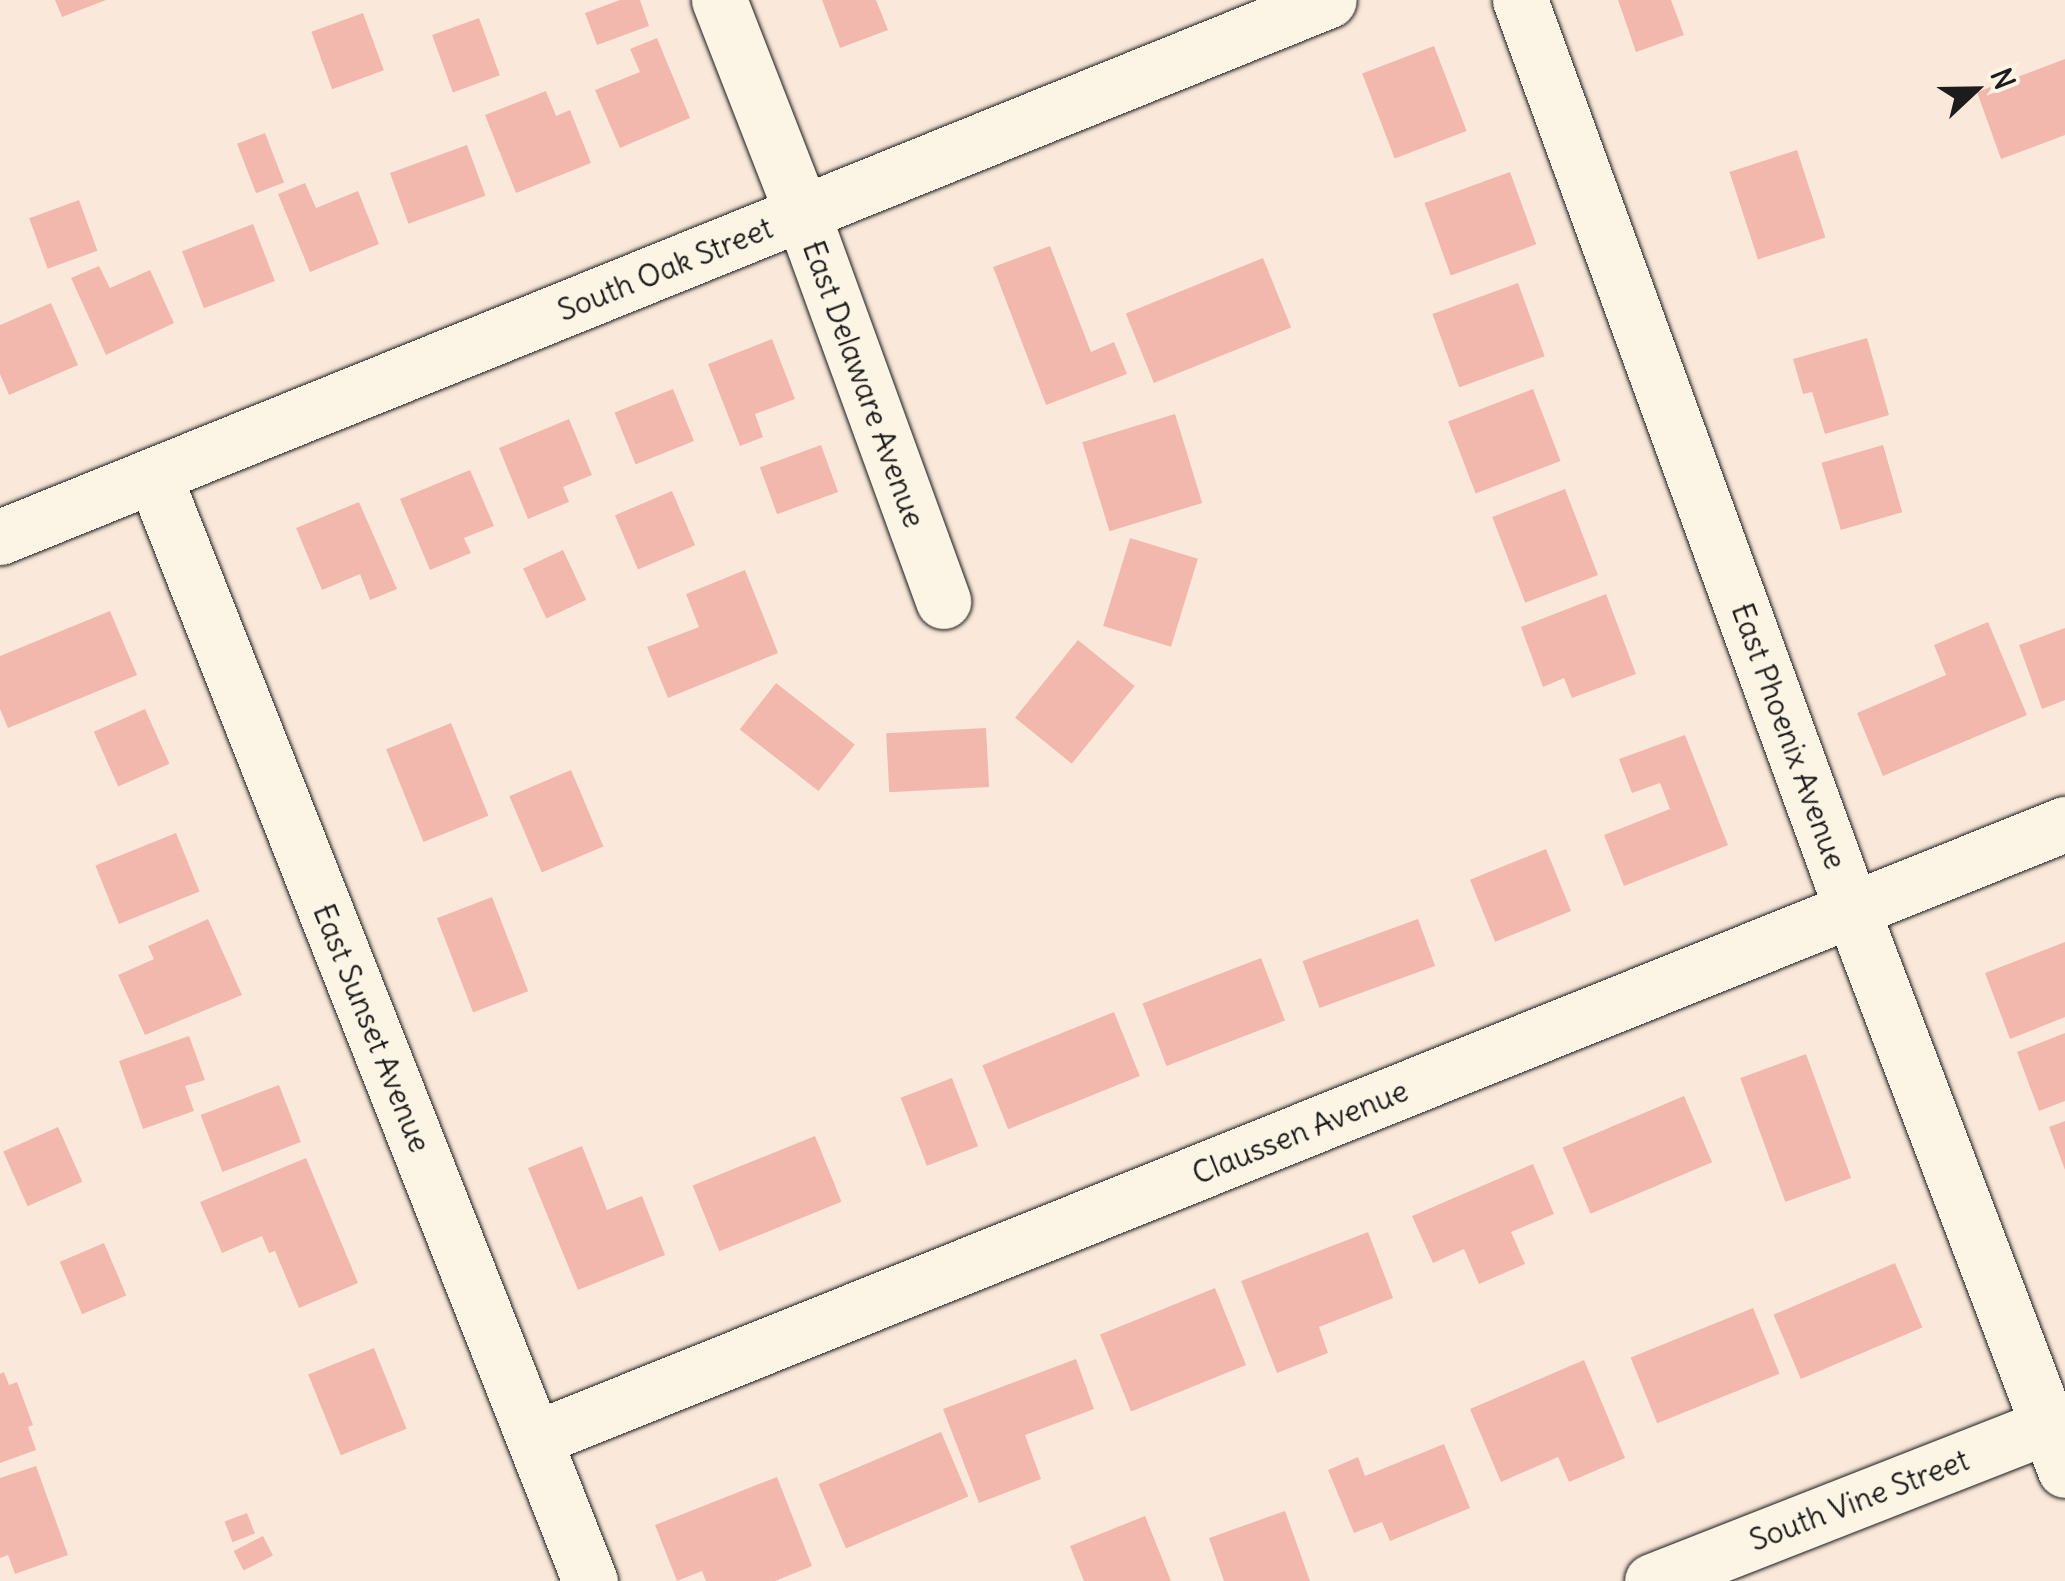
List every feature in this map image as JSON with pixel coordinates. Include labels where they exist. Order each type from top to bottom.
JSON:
[{"type":"street","name":"East Delaware Avenue","points":[[719,0],[802,213],[943,601]]},
{"type":"street","name":"South Oak Street","points":[[0,537],[1329,0]]},
{"type":"street","name":"East Phoenix Avenue","points":[[1520,0],[1852,910],[2059,1438]]},
{"type":"street","name":"East Sunset Avenue","points":[[154,476],[590,1581]]},
{"type":"street","name":"Claussen Avenue","points":[[534,1439],[2065,824]]},
{"type":"street","name":"South Vine Street","points":[[1652,1581],[2059,1438]]},
{"type":"building","points":[[55,0],[106,0],[62,17]]},
{"type":"building","points":[[620,0],[640,0],[649,26],[597,45],[585,13]]},
{"type":"building","points":[[822,0],[876,0],[888,30],[840,48]]},
{"type":"building","points":[[1618,0],[1671,0],[1684,35],[1636,52]]},
{"type":"building","points":[[363,13],[384,70],[332,89],[311,32]]},
{"type":"building","points":[[479,18],[500,75],[453,92],[432,35]]},
{"type":"building","points":[[657,38],[690,118],[620,148],[595,90],[640,72],[630,49]]},
{"type":"building","points":[[1434,46],[1467,131],[1395,159],[1362,74]]},
{"type":"building","points":[[2065,59],[2065,135],[2001,159],[1977,92]]},
{"type":"building","points":[[546,91],[556,116],[570,110],[591,163],[516,193],[485,115]]},
{"type":"building","points":[[265,133],[284,182],[256,193],[237,144]]},
{"type":"building","points":[[467,145],[485,196],[408,224],[390,173]]},
{"type":"building","points":[[1797,150],[1825,237],[1758,259],[1729,172]]},
{"type":"building","points":[[1510,172],[1536,244],[1451,275],[1424,203]]},
{"type":"building","points":[[305,183],[316,208],[358,191],[379,244],[310,272],[278,194]]},
{"type":"building","points":[[79,200],[97,251],[48,269],[29,218]]},
{"type":"building","points":[[253,224],[275,281],[204,308],[182,251]]},
{"type":"building","points":[[1050,246],[1091,352],[1114,342],[1127,374],[1046,405],[993,267]]},
{"type":"building","points":[[1263,258],[1291,328],[1154,383],[1126,313]]},
{"type":"building","points":[[99,266],[110,288],[150,270],[174,323],[106,355],[71,278]]},
{"type":"building","points":[[1518,283],[1545,356],[1459,387],[1432,314]]},
{"type":"building","points":[[51,303],[78,365],[9,395],[0,374],[0,325]]},
{"type":"building","points":[[1867,338],[1889,415],[1825,434],[1812,392],[1803,394],[1793,359]]},
{"type":"building","points":[[772,339],[795,399],[755,414],[763,437],[740,446],[708,364]]},
{"type":"building","points":[[673,389],[694,441],[636,465],[615,413]]},
{"type":"building","points":[[1533,389],[1561,461],[1476,493],[1448,422]]},
{"type":"building","points":[[1175,414],[1202,503],[1109,531],[1082,442]]},
{"type":"building","points":[[569,419],[592,475],[563,487],[569,502],[528,519],[499,448]]},
{"type":"building","points":[[821,445],[838,492],[777,514],[760,467]]},
{"type":"building","points":[[1883,445],[1902,512],[1841,530],[1821,463]]},
{"type":"building","points":[[470,470],[494,526],[464,538],[471,553],[430,570],[400,499]]},
{"type":"building","points":[[1565,489],[1598,575],[1525,603],[1492,517]]},
{"type":"building","points":[[672,491],[695,545],[638,570],[615,515]]},
{"type":"building","points":[[359,502],[397,589],[370,600],[360,574],[322,590],[296,528]]},
{"type":"building","points":[[1130,538],[1198,559],[1171,647],[1103,626]]},
{"type":"building","points":[[563,550],[586,600],[546,618],[523,569]]},
{"type":"building","points":[[745,570],[778,653],[668,698],[647,647],[699,627],[686,594]]},
{"type":"building","points":[[1606,594],[1636,674],[1572,698],[1564,678],[1543,687],[1521,627]]},
{"type":"building","points":[[110,611],[137,675],[8,728],[0,709],[0,656]]},
{"type":"building","points":[[1988,622],[2027,715],[1883,776],[1857,713],[1946,675],[1934,645]]},
{"type":"building","points":[[2065,628],[2065,700],[2042,709],[2019,645]]},
{"type":"building","points":[[1078,640],[1135,686],[1072,764],[1015,718]]},
{"type":"building","points":[[776,683],[855,745],[818,791],[740,729]]},
{"type":"building","points":[[145,709],[169,764],[118,787],[94,732]]},
{"type":"building","points":[[451,723],[488,816],[424,842],[386,749]]},
{"type":"building","points":[[986,728],[989,787],[889,792],[886,733]]},
{"type":"building","points":[[1685,735],[1728,845],[1624,886],[1604,835],[1670,809],[1660,783],[1632,793],[1619,759]]},
{"type":"building","points":[[571,770],[603,846],[542,873],[509,796]]},
{"type":"building","points":[[176,833],[200,891],[119,924],[95,866]]},
{"type":"building","points":[[1546,849],[1571,911],[1495,942],[1470,880]]},
{"type":"building","points":[[492,897],[528,991],[473,1012],[437,918]]},
{"type":"building","points":[[208,919],[242,995],[145,1035],[118,975],[154,959],[148,946]]},
{"type":"building","points":[[1418,919],[1435,966],[1320,1008],[1302,961]]},
{"type":"building","points":[[2065,942],[2065,1017],[2010,1039],[1985,973]]},
{"type":"building","points":[[1261,958],[1285,1021],[1166,1066],[1142,1004]]},
{"type":"building","points":[[1114,1012],[1140,1076],[1008,1129],[982,1065]]},
{"type":"building","points":[[2065,1033],[2065,1101],[2039,1111],[2017,1052]]},
{"type":"building","points":[[189,1036],[205,1080],[185,1086],[194,1111],[143,1129],[119,1061]]},
{"type":"building","points":[[1806,1054],[1851,1178],[1785,1202],[1740,1078]]},
{"type":"building","points":[[952,1078],[978,1146],[927,1166],[901,1098]]},
{"type":"building","points":[[279,1085],[301,1142],[222,1172],[201,1115]]},
{"type":"building","points":[[1684,1096],[1712,1162],[1591,1214],[1562,1148]]},
{"type":"building","points":[[2065,1121],[2065,1170],[2049,1127]]},
{"type":"building","points":[[58,1127],[82,1182],[28,1206],[3,1151]]},
{"type":"building","points":[[815,1136],[842,1202],[719,1251],[693,1185]]},
{"type":"building","points":[[582,1146],[607,1210],[642,1196],[665,1255],[578,1290],[528,1168]]},
{"type":"building","points":[[306,1158],[358,1283],[299,1308],[275,1251],[269,1253],[262,1236],[222,1253],[200,1202]]},
{"type":"building","points":[[1533,1164],[1554,1214],[1511,1232],[1525,1264],[1479,1284],[1464,1249],[1433,1263],[1412,1216]]},
{"type":"building","points":[[1368,1232],[1393,1298],[1319,1327],[1328,1353],[1277,1373],[1241,1281]]},
{"type":"building","points":[[104,1243],[126,1295],[82,1314],[60,1262]]},
{"type":"building","points":[[1895,1263],[1922,1327],[1801,1379],[1773,1315]]},
{"type":"building","points":[[1215,1288],[1246,1365],[1131,1411],[1100,1334]]},
{"type":"building","points":[[1753,1308],[1780,1374],[1657,1423],[1631,1357]]},
{"type":"building","points":[[374,1348],[407,1429],[341,1455],[308,1375]]},
{"type":"building","points":[[1076,1359],[1094,1409],[1025,1435],[1041,1479],[979,1503],[943,1409]]},
{"type":"building","points":[[1584,1360],[1625,1458],[1569,1482],[1558,1457],[1501,1482],[1470,1409]]},
{"type":"building","points":[[4,1372],[9,1385],[17,1382],[33,1425],[28,1427],[36,1450],[0,1463],[0,1374]]},
{"type":"building","points":[[941,1432],[968,1496],[846,1548],[819,1484]]},
{"type":"building","points":[[1444,1444],[1470,1508],[1390,1541],[1382,1522],[1354,1533],[1328,1470],[1358,1457],[1365,1476]]},
{"type":"building","points":[[36,1466],[68,1555],[15,1574],[8,1555],[0,1558],[0,1478]]},
{"type":"building","points":[[777,1477],[812,1566],[775,1581],[706,1581],[702,1571],[677,1581],[655,1525]]},
{"type":"building","points":[[1285,1511],[1310,1581],[1224,1581],[1209,1538]]},
{"type":"building","points":[[247,1513],[255,1534],[232,1542],[225,1522]]},
{"type":"building","points":[[1145,1516],[1171,1581],[1084,1581],[1070,1546]]},
{"type":"building","points":[[263,1536],[273,1556],[244,1571],[234,1551]]}]
